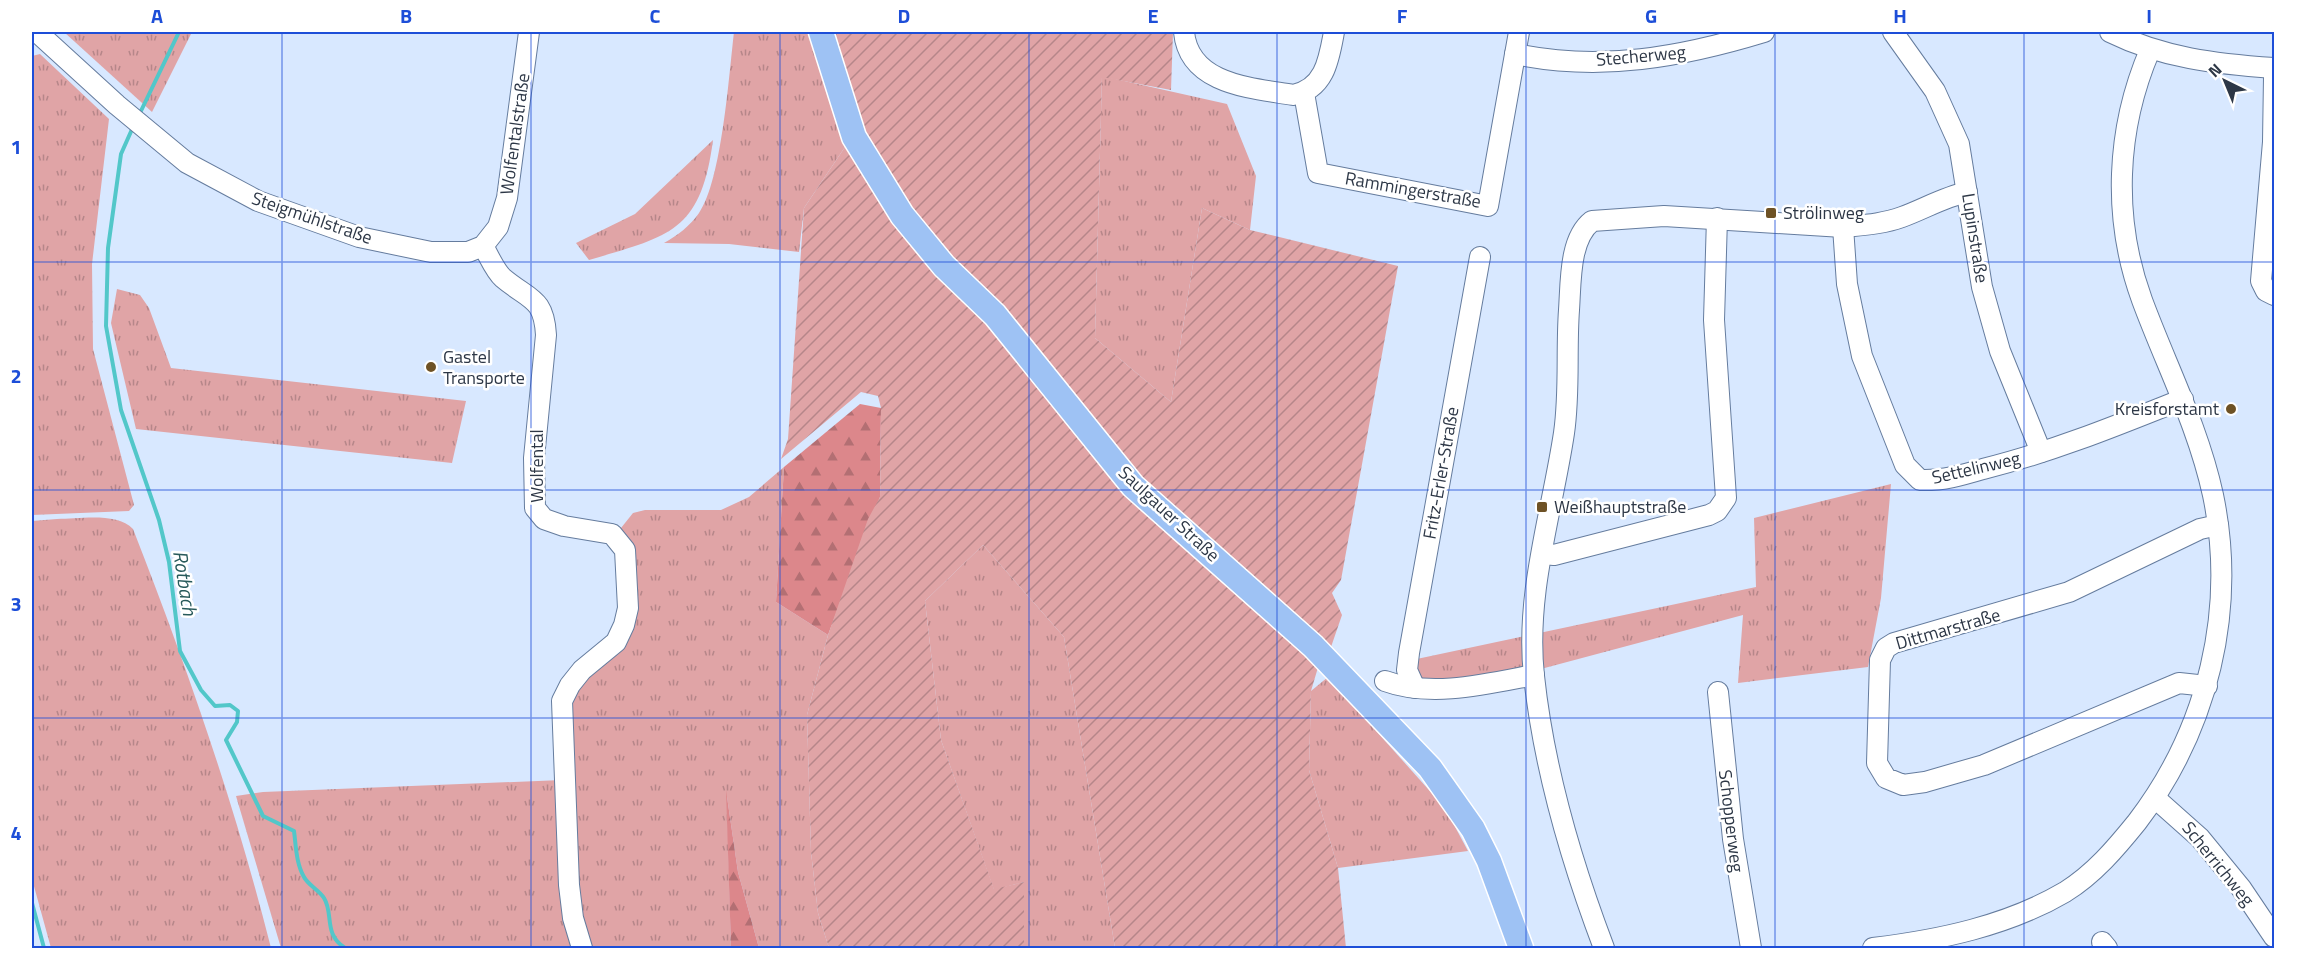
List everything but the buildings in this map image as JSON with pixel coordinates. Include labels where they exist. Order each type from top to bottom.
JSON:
[{"type":"main road","name":"Saulgauer Straße","points":[[821,32],[854,137],[902,215],[944,266],[995,315],[1133,486],[1313,646],[1430,768],[1473,829],[1485,853],[1521,948]]},
{"type":"street","name":"Wolfentalstraße","points":[[488,240],[498,227],[507,198],[529,32]]},
{"type":"street","points":[[1184,32],[1190,53],[1217,80],[1293,95],[1304,93],[1319,81],[1328,62],[1334,32]]},
{"type":"street","name":"Rammingerstraße","points":[[1304,93],[1318,173],[1488,206],[1519,32]]},
{"type":"street","name":"Stecherweg","points":[[1515,54],[1574,60],[1645,59],[1681,55],[1764,32]]},
{"type":"street","name":"Lupinstraße","points":[[1893,32],[1935,91],[1959,144],[1975,259],[1991,320],[2000,351],[2041,452]]},
{"type":"street","points":[[2110,32],[2150,50],[2213,63],[2274,68]]},
{"type":"street","name":"Steigmühlstraße","points":[[42,35],[117,105],[187,163],[258,201],[359,237],[431,252],[468,252],[488,240]]},
{"type":"street","points":[[1873,948],[1953,935],[2018,915],[2065,892],[2092,872],[2123,840],[2156,798],[2189,733],[2207,686],[2214,656],[2221,588],[2218,525],[2205,465],[2183,399],[2141,298],[2128,250],[2122,205],[2125,128],[2132,99],[2150,50]]},
{"type":"street","points":[[2274,77],[2274,142],[2260,281],[2266,291],[2274,296]]},
{"type":"street","points":[[1604,948],[1577,872],[1561,814],[1543,743],[1534,675],[1533,616],[1564,430],[1571,285],[1582,232],[1592,221],[1600,219],[1664,216],[1843,227],[1883,222],[1967,192]]},
{"type":"street","points":[[1543,554],[1554,555],[1709,515],[1717,511],[1726,498],[1714,320],[1717,218]]},
{"type":"street","name":"Settelinweg","points":[[1843,227],[1847,284],[1862,356],[1905,465],[1913,476],[1920,480],[1934,481],[2041,452],[2183,399]]},
{"type":"street","name":"Wolfental","points":[[488,240],[501,277],[533,299],[545,315],[546,335],[534,458],[535,508],[544,519],[564,526],[612,534],[625,550],[628,608],[624,625],[616,642],[582,670],[570,685],[562,701],[569,885],[573,918],[582,948]]},
{"type":"street","name":"Fritz-Erler-Straße","points":[[1415,688],[1407,670],[1409,653],[1480,257]]},
{"type":"street","name":"Dittmarstraße","points":[[2207,686],[2179,683],[1984,765],[1925,782],[1904,785],[1893,783],[1886,778],[1877,764],[1880,660],[1886,648],[1894,643],[2069,592],[2200,529],[2218,525]]},
{"type":"street","points":[[1385,681],[1406,689],[1478,686],[1534,675]]},
{"type":"street","name":"Schopperweg","points":[[1718,692],[1732,839],[1751,948]]},
{"type":"street","name":"Scherrichweg","points":[[2156,798],[2200,838],[2241,888],[2274,937]]},
{"type":"green space","points":[[64,32],[192,32],[152,112]]},
{"type":"green space","points":[[734,32],[820,32],[849,141],[804,208],[799,252],[729,244],[664,243],[692,222],[707,197],[719,152]]},
{"type":"green space","points":[[821,32],[1173,32],[1171,90],[1102,77],[1095,338],[1171,402],[1202,208],[1250,230],[1398,266],[1341,580],[1332,593],[1342,615],[1331,647],[1124,468],[928,233],[858,135]]},
{"type":"green space","points":[[40,54],[109,119],[92,264],[93,349],[134,505],[129,511],[32,515],[32,56]]},
{"type":"green space","points":[[1102,76],[1227,104],[1256,176],[1250,230],[1202,208],[1171,402],[1095,338]]},
{"type":"green space","points":[[713,140],[708,171],[700,194],[690,212],[677,226],[641,244],[589,260],[576,243],[635,214]]},
{"type":"green space","points":[[849,141],[916,243],[1166,532],[1319,664],[1311,691],[1309,770],[1338,868],[1346,948],[1115,948],[1064,637],[983,545],[925,601],[941,740],[994,889],[1024,882],[1024,948],[829,948],[818,913],[811,852],[807,715],[828,635],[868,519],[880,497],[881,408],[878,396],[861,392],[781,459],[788,439],[804,208]]},
{"type":"green space","points":[[117,289],[140,295],[149,308],[171,368],[466,401],[452,463],[136,429],[111,323]]},
{"type":"green space","points":[[860,404],[881,408],[880,497],[828,635],[776,602],[784,467]]},
{"type":"green space","points":[[784,467],[776,602],[828,635],[807,715],[811,852],[818,913],[829,948],[759,948],[738,872],[727,797],[731,948],[586,948],[577,916],[569,781],[572,688],[628,623],[617,533],[633,513],[645,510],[721,510],[749,497]]},
{"type":"green space","points":[[1891,484],[1881,598],[1868,667],[1738,683],[1743,615],[1507,678],[1394,684],[1412,660],[1756,587],[1754,518]]},
{"type":"green space","points":[[108,518],[118,520],[133,529],[209,737],[242,842],[271,948],[51,948],[32,879],[32,521]]},
{"type":"green space","points":[[983,545],[1064,637],[1115,948],[1024,948],[1024,882],[994,890],[941,740],[925,601]]},
{"type":"green space","points":[[1328,677],[1445,808],[1468,851],[1338,868],[1309,770],[1311,691]]},
{"type":"green space","points":[[562,780],[578,948],[281,948],[236,796],[263,792]]},
{"type":"green space","points":[[726,790],[738,872],[759,948],[731,948]]},
{"type":"waterway","points":[[139,115],[179,32]]},
{"type":"waterway","name":"Rotbach","points":[[133,127],[121,154],[108,248],[106,326],[121,410],[159,520],[169,562],[180,651],[201,690],[215,706],[230,705],[238,711],[237,722],[226,740],[263,816],[294,831],[301,872],[324,898],[331,930],[334,937],[345,948]]},
{"type":"waterway","points":[[32,903],[44,948]]},
{"type":"place","name":"Strölinweg","points":[[1771,213]]},
{"type":"place","name":"Gastel Transporte","points":[[431,367]]},
{"type":"place","name":"Kreisforstamt","points":[[2231,409]]},
{"type":"place","name":"Weißhauptstraße","points":[[1542,507]]}]
